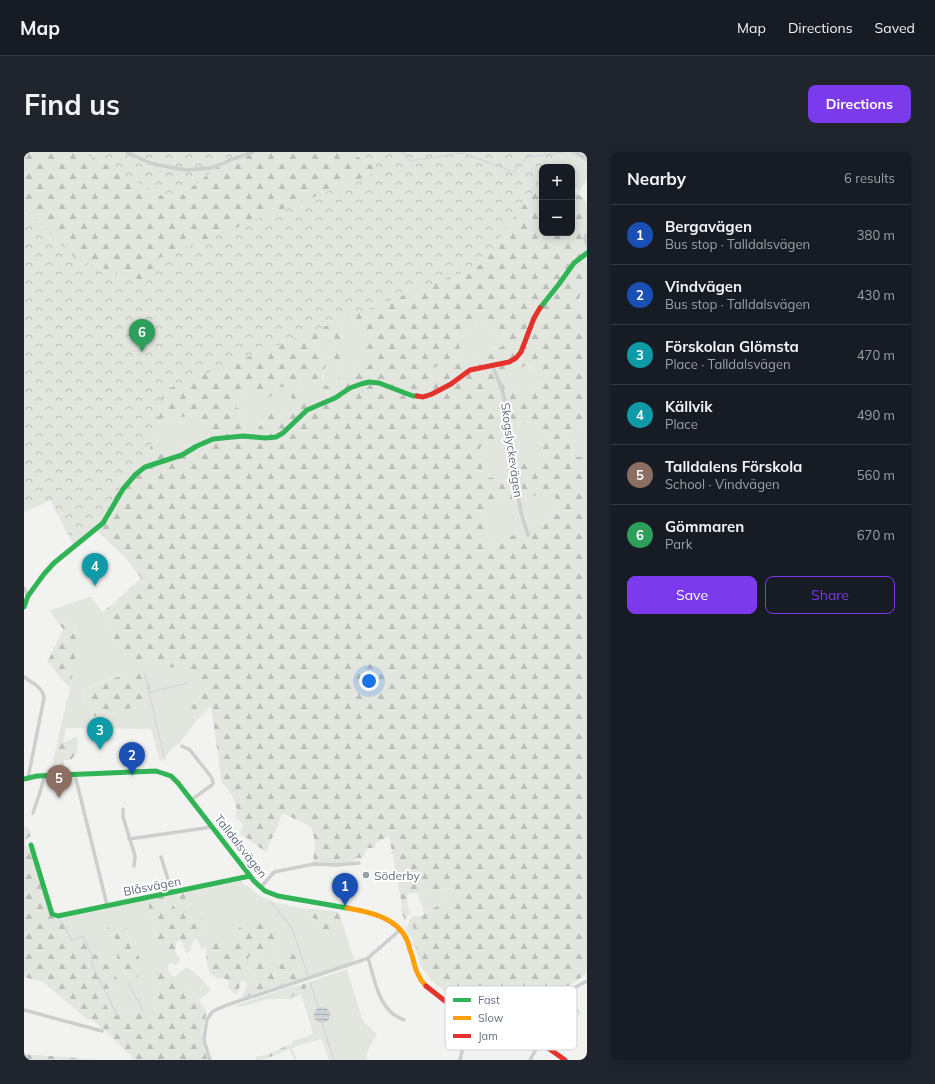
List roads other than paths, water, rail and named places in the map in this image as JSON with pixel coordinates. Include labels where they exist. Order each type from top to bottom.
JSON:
[{"type":"street","points":[[127,152],[150,163],[189,170],[217,166],[253,152]]},
{"type":"street","points":[[575,152],[587,159]]},
{"type":"street","points":[[587,235],[585,239],[587,245]]},
{"type":"street","points":[[24,607],[28,596],[44,574],[54,563],[102,524],[123,489],[136,474],[145,467],[155,462],[182,455],[213,439],[243,436],[266,438],[276,437],[283,433],[307,410],[335,398],[350,388],[362,384],[370,382],[379,383],[413,396],[423,397],[452,384],[470,370],[514,360],[523,348],[536,313],[542,304],[574,263],[587,253]]},
{"type":"street","name":"Skogslyckevägen","points":[[492,365],[504,398],[521,513],[528,535]]},
{"type":"street","points":[[24,588],[28,596]]},
{"type":"street","points":[[24,677],[40,688],[44,694],[26,779]]},
{"type":"street","points":[[182,746],[190,750],[213,780],[212,785],[191,800]]},
{"type":"street","name":"Talldalsvägen","points":[[26,779],[37,776],[156,771],[171,776],[250,876],[261,887],[272,894],[283,897],[377,915],[387,919],[400,930],[408,943],[417,972],[423,982],[445,1001]]},
{"type":"street","points":[[75,775],[107,905]]},
{"type":"street","points":[[33,813],[44,776]]},
{"type":"street","points":[[123,809],[123,818],[135,856],[134,866]]},
{"type":"street","points":[[129,839],[212,827]]},
{"type":"street","name":"Blåsvägen","points":[[31,844],[52,914],[58,916],[250,876]]},
{"type":"street","points":[[161,857],[172,892]]},
{"type":"street","points":[[261,887],[274,872],[314,864],[337,865],[359,863]]},
{"type":"street","points":[[210,1060],[205,1047],[204,1038],[207,1019],[213,1011],[368,958],[400,930]]},
{"type":"street","points":[[368,958],[378,992],[383,1002],[393,1014],[404,1020]]},
{"type":"street","points":[[577,986],[587,981]]},
{"type":"street","points":[[24,1010],[102,1031]]},
{"type":"street","points":[[460,1060],[462,1050]]},
{"type":"street","points":[[530,1060],[536,1050]]},
{"type":"street","name":"Talldalsvägen","points":[[551,1050],[565,1060]]},
{"type":"waterway","points":[[402,152],[410,161],[463,153],[514,172],[524,160],[531,155],[536,156],[564,152]]},
{"type":"waterway","points":[[570,152],[587,162]]},
{"type":"waterway","points":[[144,673],[165,759]]},
{"type":"waterway","points":[[150,692],[188,683]]},
{"type":"waterway","points":[[268,898],[292,928],[308,976]]},
{"type":"waterway","points":[[60,919],[72,940],[83,936],[92,955],[92,965],[117,1015]]},
{"type":"waterway","points":[[310,982],[318,1008]]},
{"type":"waterway","points":[[128,983],[144,1012]]},
{"type":"waterway","points":[[322,1023],[334,1060]]},
{"type":"waterway","points":[[291,1050],[296,1060]]},
{"type":"place","name":"Gömmaren","points":[[142,352]]},
{"type":"place","name":"Källvik","points":[[95,586]]},
{"type":"place","name":"Förskolan Glömsta","points":[[100,750]]},
{"type":"place","name":"Vindvägen","points":[[132,775]]},
{"type":"place","name":"Talldalens Förskola","points":[[59,798]]},
{"type":"place","name":"Söderby","points":[[366,875]]},
{"type":"place","name":"Bergavägen","points":[[345,906]]}]
